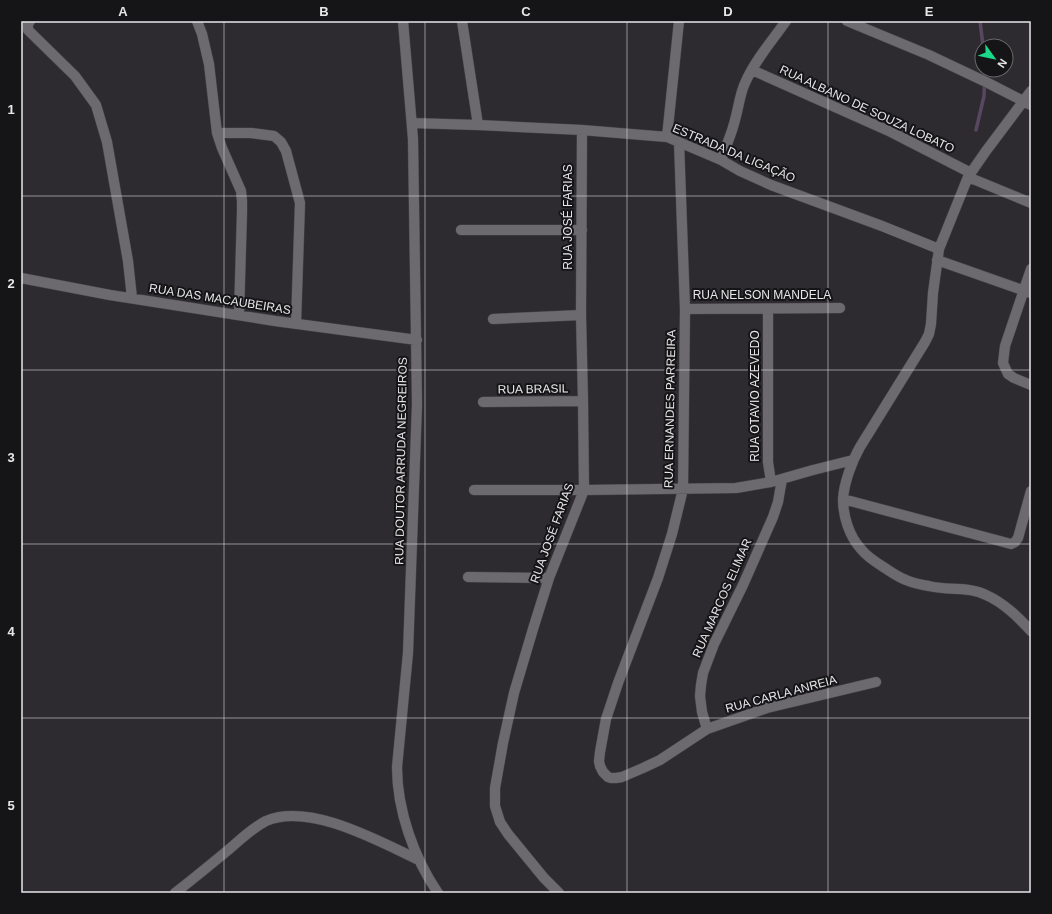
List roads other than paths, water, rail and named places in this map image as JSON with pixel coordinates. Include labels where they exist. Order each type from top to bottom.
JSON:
[{"type":"street","points":[[30,21],[28,24],[28,30],[75,76],[96,105],[107,142],[128,261],[132,298]]},
{"type":"street","points":[[197,21],[202,34],[209,64],[218,133],[222,148],[241,191],[239,315]]},
{"type":"street","name":"RUA DOUTOR ARRUDA NEGREIROS","points":[[404,21],[412,123],[417,404],[408,653],[397,768],[397,784],[404,818],[419,860],[438,893]]},
{"type":"street","points":[[462,21],[478,125]]},
{"type":"street","points":[[667,137],[679,21]]},
{"type":"street","points":[[721,160],[736,117],[742,93],[752,70],[786,21]]},
{"type":"street","points":[[848,21],[928,55],[1027,103]]},
{"type":"street","name":"RUA ALBANO DE SOUZA LOBATO","points":[[752,70],[891,132],[970,175],[1031,203]]},
{"type":"street","points":[[1031,91],[1027,103],[986,151],[970,175],[939,249],[929,334],[868,432],[853,460],[844,488],[843,499],[845,519],[851,535],[861,550],[879,564],[906,580],[931,587],[976,591],[986,594],[1014,613],[1031,631]]},
{"type":"street","name":"ESTRADA DA LIGAÇÃO","points":[[412,123],[582,130],[667,137],[721,160],[740,171],[765,182],[875,223],[939,249]]},
{"type":"street","name":"RUA JOSÉ FARIAS","points":[[559,893],[544,878],[500,822],[495,806],[495,788],[514,693],[549,578],[584,490],[581,315],[582,130]]},
{"type":"street","points":[[218,133],[252,133],[274,136],[281,142],[286,151],[300,203],[296,324]]},
{"type":"street","name":"RUA ERNANDES PARREIRA","points":[[611,778],[605,775],[600,762],[600,752],[606,719],[620,676],[658,578],[672,534],[683,489],[685,309],[679,142]]},
{"type":"street","points":[[461,230],[582,230]]},
{"type":"street","points":[[937,260],[1028,292]]},
{"type":"street","points":[[1031,269],[1028,292],[1005,346],[1003,363],[1008,374],[1031,385]]},
{"type":"street","name":"RUA DAS MACAUBEIRAS","points":[[21,278],[110,295],[296,324],[417,340]]},
{"type":"street","name":"RUA NELSON MANDELA","points":[[685,309],[840,308]]},
{"type":"street","name":"RUA OTAVIO AZEVEDO","points":[[768,309],[768,453],[771,482]]},
{"type":"street","points":[[493,319],[581,315]]},
{"type":"street","name":"RUA BRASIL","points":[[483,402],[583,401]]},
{"type":"street","points":[[474,490],[736,488],[771,482],[853,460]]},
{"type":"street","name":"RUA MARCOS ELIMAR","points":[[707,728],[702,712],[700,696],[703,673],[714,644],[743,585],[776,510],[782,479]]},
{"type":"street","points":[[843,499],[1011,544],[1018,538],[1031,491]]},
{"type":"street","points":[[468,577],[549,578]]},
{"type":"street","name":"RUA CARLA ANREIA","points":[[611,778],[622,777],[653,764],[707,728],[767,708],[876,682]]},
{"type":"street","points":[[175,893],[250,832],[266,821],[281,818],[312,818],[333,823],[358,831],[419,860]]},
{"type":"waterway","points":[[980,21],[982,38]]},
{"type":"waterway","points":[[976,130],[984,96],[985,78]]}]
